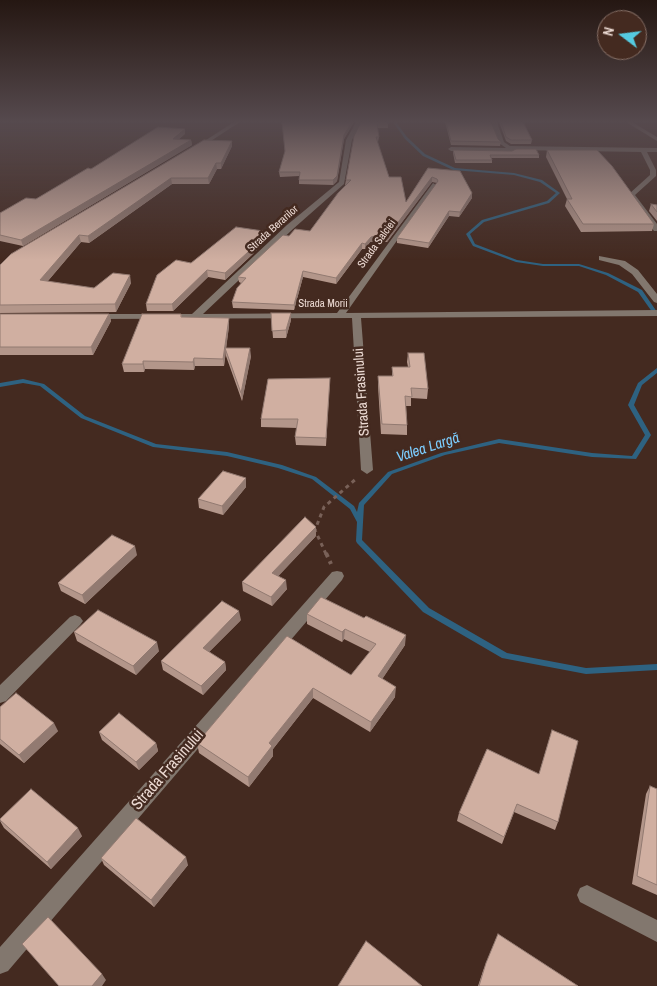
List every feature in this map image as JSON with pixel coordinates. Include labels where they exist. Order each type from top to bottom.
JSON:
[{"type":"street","name":"Strada Berarilor","points":[[195,316],[290,228],[342,183],[344,168]]},
{"type":"street","points":[[652,168],[653,176],[632,194],[632,197],[657,229]]},
{"type":"street","name":"Strada Salciei","points":[[339,316],[433,185]]},
{"type":"street","points":[[602,258],[622,263],[635,272],[657,300]]},
{"type":"street","name":"Strada Morii","points":[[88,317],[657,313]]},
{"type":"street","name":"Strada Frasinului","points":[[356,315],[367,470]]},
{"type":"street","name":"Strada Frasinului","points":[[0,963],[337,576]]},
{"type":"street","points":[[0,696],[75,621]]},
{"type":"street","points":[[587,895],[657,930]]},
{"type":"path","points":[[337,576],[316,530],[324,507],[344,489]]},
{"type":"building","points":[[88,168],[143,168],[21,240],[0,235],[0,213],[26,198],[36,199]]},
{"type":"building","points":[[157,168],[213,168],[208,178],[171,178],[88,236],[79,235],[40,280],[94,288],[113,273],[130,275],[115,304],[0,305],[0,265],[11,254]]},
{"type":"building","points":[[280,168],[338,168],[337,176],[333,180],[299,180],[300,172],[279,172]]},
{"type":"building","points":[[348,168],[386,168],[389,177],[401,177],[406,202],[428,168],[460,171],[472,193],[460,212],[449,211],[429,243],[397,238],[438,181],[432,177],[387,237],[379,235],[371,237],[365,244],[362,243],[336,278],[303,271],[294,305],[232,302],[237,288],[246,278],[238,277],[283,235],[289,236],[295,229],[310,231],[338,193],[351,180],[346,180]]},
{"type":"building","points":[[556,168],[613,168],[654,224],[583,224],[567,199],[572,199]]},
{"type":"building","points":[[651,204],[657,205],[657,212]]},
{"type":"building","points":[[236,227],[270,232],[225,273],[207,270],[172,304],[146,304],[157,275],[176,260],[191,263]]},
{"type":"building","points":[[271,313],[291,313],[286,330],[272,331]]},
{"type":"building","points":[[0,314],[109,314],[91,347],[0,347]]},
{"type":"building","points":[[142,314],[181,314],[181,317],[229,318],[223,359],[194,358],[193,362],[143,361],[143,364],[122,364]]},
{"type":"building","points":[[225,348],[250,348],[241,393]]},
{"type":"building","points":[[408,353],[424,353],[428,389],[411,388],[412,397],[405,396],[407,425],[382,424],[378,376],[393,376],[392,367],[410,367]]},
{"type":"building","points":[[330,378],[326,438],[295,437],[298,419],[261,419],[268,379]]},
{"type":"building","points":[[223,471],[246,478],[222,506],[198,499]]},
{"type":"building","points":[[305,517],[316,527],[272,573],[286,580],[271,597],[242,582]]},
{"type":"building","points":[[112,535],[135,546],[82,595],[58,583]]},
{"type":"building","points":[[321,597],[364,618],[366,616],[406,635],[378,676],[396,687],[371,722],[313,688],[269,743],[272,746],[248,777],[197,743],[287,636],[351,675],[376,644],[345,629],[342,632],[307,614]]},
{"type":"building","points":[[222,601],[239,611],[203,648],[225,662],[201,686],[161,661]]},
{"type":"building","points":[[98,610],[157,642],[133,666],[74,632]]},
{"type":"building","points":[[16,693],[54,723],[19,755],[0,739],[0,707]]},
{"type":"building","points":[[119,713],[156,743],[136,762],[99,732]]},
{"type":"building","points":[[552,730],[578,741],[558,822],[517,804],[504,837],[459,813],[487,749],[539,774]]},
{"type":"building","points":[[650,786],[657,789],[657,885],[637,876]]},
{"type":"building","points":[[31,789],[78,828],[47,862],[0,820]]},
{"type":"building","points":[[136,818],[186,857],[151,900],[101,858]]},
{"type":"building","points":[[48,917],[102,974],[92,986],[59,986],[22,944]]},
{"type":"building","points":[[498,934],[578,986],[479,986]]},
{"type":"building","points":[[366,941],[422,986],[338,986]]},
{"type":"waterway","name":"Valea Largă","points":[[452,168],[514,174],[541,181],[558,193],[548,202],[483,221],[468,234],[474,245],[516,261],[543,265],[579,265],[607,274],[640,291],[657,315]]},
{"type":"waterway","name":"Valea Largă","points":[[657,370],[640,384],[631,405],[648,435],[634,458],[592,455],[499,441],[443,454],[390,473],[361,505],[359,541],[426,610],[505,656],[586,671],[657,667]]},
{"type":"waterway","points":[[0,385],[23,381],[42,385],[83,417],[155,446],[227,454],[280,466],[314,478],[352,508],[359,520]]}]
